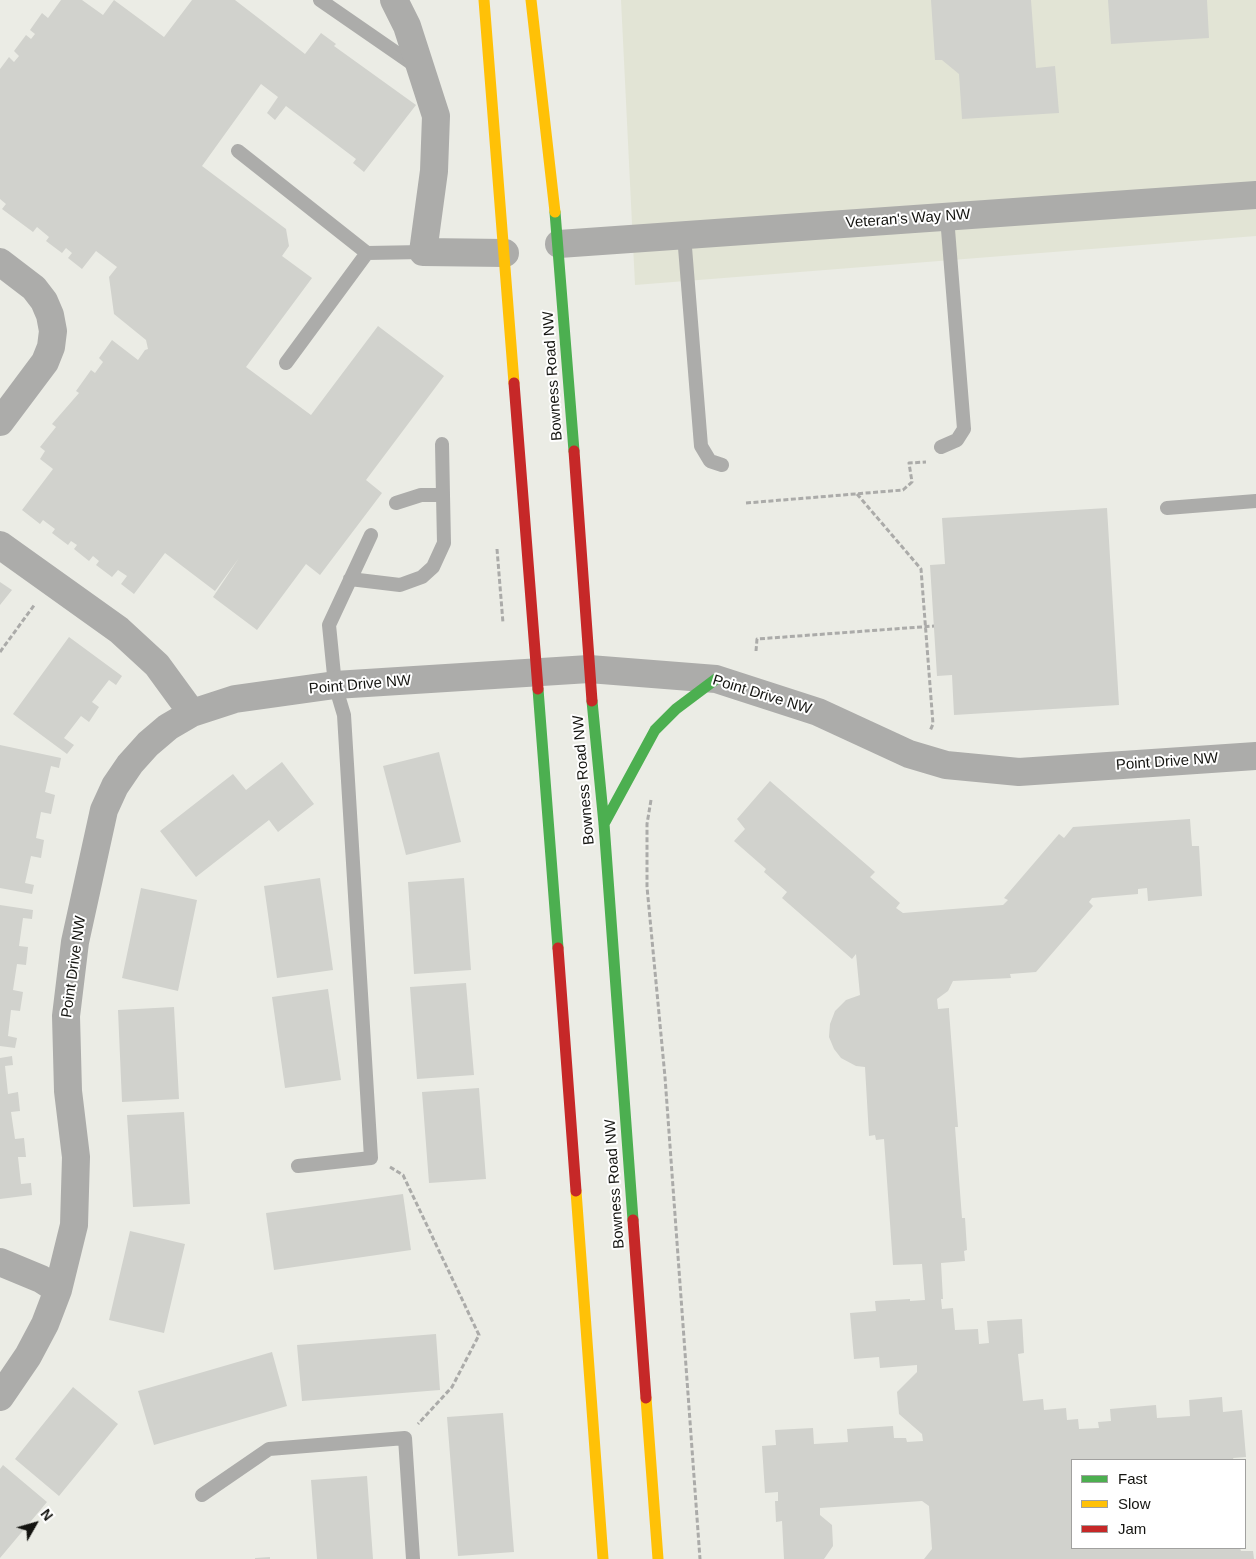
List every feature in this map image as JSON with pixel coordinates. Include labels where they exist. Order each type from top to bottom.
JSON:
[{"type":"main road","points":[[484,0],[537,671],[603,1559]]},
{"type":"main road","name":"Bowness Road NW","points":[[531,0],[559,244],[589,669],[604,824],[658,1559]]},
{"type":"main road","points":[[604,824],[655,730],[676,708],[716,679]]},
{"type":"street","points":[[394,0],[407,26],[436,116],[434,171],[423,252],[505,253]]},
{"type":"street","name":"Veteran's Way NW","points":[[559,244],[1256,195]]},
{"type":"street","points":[[0,262],[34,288],[44,301],[50,316],[53,332],[51,347],[45,362],[0,422]]},
{"type":"street","points":[[0,545],[119,630],[150,660],[192,713]]},
{"type":"street","name":"Point Drive NW","points":[[0,1397],[28,1356],[45,1324],[58,1290],[71,1241],[76,1191],[76,1157],[68,1091],[66,1016],[75,942],[104,810],[115,786],[130,764],[148,744],[168,727],[192,713],[235,699],[335,685],[589,669],[716,679],[818,712],[908,754],[946,765],[1019,772],[1256,756]]},
{"type":"street","points":[[0,1262],[41,1279],[58,1290]]},
{"type":"lane","points":[[320,0],[420,69]]},
{"type":"lane","points":[[238,151],[367,253],[423,252]]},
{"type":"lane","points":[[941,447],[957,440],[964,429],[947,217]]},
{"type":"lane","points":[[684,235],[701,446],[710,461],[722,465]]},
{"type":"lane","points":[[286,363],[367,253]]},
{"type":"lane","points":[[350,579],[400,585],[422,577],[433,567],[444,543],[442,444]]},
{"type":"lane","points":[[396,503],[421,495],[443,494]]},
{"type":"lane","points":[[1167,508],[1256,501]]},
{"type":"lane","points":[[298,1166],[371,1158],[344,715],[335,685],[329,625],[371,534]]},
{"type":"lane","points":[[202,1495],[269,1448],[405,1438],[413,1559]]},
{"type":"path","points":[[746,502],[903,490],[912,482],[910,463],[934,461]]},
{"type":"path","points":[[857,494],[921,569],[933,724],[930,731]]},
{"type":"path","points":[[0,652],[50,581]]},
{"type":"path","points":[[756,651],[757,639],[934,626]]},
{"type":"path","points":[[651,798],[646,824],[647,887],[664,1077],[700,1559]]},
{"type":"path","points":[[371,1158],[403,1175],[478,1335],[452,1387],[405,1438]]},
{"type":"shaded area","points":[[621,0],[1256,0],[1256,236],[635,285]]},
{"type":"building","points":[[61,0],[82,0],[103,15],[114,0],[164,37],[192,0],[235,0],[305,54],[321,33],[336,44],[334,46],[416,105],[364,172],[353,163],[356,159],[286,106],[275,120],[267,113],[278,97],[261,84],[202,166],[286,229],[289,246],[282,256],[312,278],[246,367],[311,415],[378,326],[444,376],[366,480],[382,493],[320,575],[306,564],[257,630],[213,597],[239,558],[215,591],[165,553],[134,594],[121,584],[127,576],[118,570],[112,577],[96,565],[99,561],[93,556],[89,561],[74,549],[77,545],[71,541],[68,545],[52,533],[55,529],[43,520],[40,524],[22,510],[53,469],[40,459],[45,451],[40,447],[56,427],[52,424],[79,393],[76,391],[91,370],[95,373],[103,362],[99,358],[112,340],[138,360],[145,350],[148,349],[146,340],[114,314],[109,277],[117,267],[96,251],[82,269],[68,258],[72,253],[66,248],[62,253],[46,241],[49,237],[37,227],[33,232],[2,209],[6,204],[0,199],[0,69],[9,57],[14,62],[19,56],[14,51],[26,35],[31,39],[35,34],[30,30],[42,13],[48,18]]},
{"type":"building","points":[[931,0],[1031,0],[1036,68],[1055,66],[1059,113],[962,119],[959,74],[942,60],[935,60]]},
{"type":"building","points":[[1108,0],[1207,0],[1209,38],[1111,44]]},
{"type":"building","points":[[1107,508],[1119,705],[954,715],[952,675],[937,676],[930,565],[945,564],[942,518]]},
{"type":"building","points":[[0,582],[12,590],[0,605]]},
{"type":"building","points":[[69,637],[122,676],[116,685],[109,680],[92,702],[99,707],[89,722],[81,716],[64,738],[74,745],[67,754],[13,714]]},
{"type":"building","points":[[0,745],[61,758],[59,768],[51,766],[45,792],[55,795],[51,814],[41,812],[36,838],[44,840],[41,858],[31,856],[25,883],[34,885],[32,894],[0,888]]},
{"type":"building","points":[[439,752],[461,842],[406,855],[383,766]]},
{"type":"building","points":[[282,762],[314,804],[278,832],[269,820],[196,877],[160,831],[233,774],[246,790]]},
{"type":"building","points":[[770,781],[875,872],[870,877],[900,903],[896,908],[903,913],[1003,905],[1008,900],[1004,898],[1059,834],[1064,838],[1073,827],[1190,819],[1192,846],[1199,846],[1202,896],[1148,901],[1147,888],[1138,889],[1138,894],[1092,898],[1089,902],[1093,906],[1036,972],[1010,974],[1011,978],[953,981],[948,991],[937,999],[938,1009],[949,1008],[958,1127],[955,1127],[962,1218],[965,1218],[967,1250],[964,1251],[965,1261],[941,1263],[943,1299],[941,1299],[942,1309],[953,1308],[955,1330],[978,1329],[979,1344],[989,1343],[987,1321],[1022,1319],[1024,1353],[1018,1354],[1023,1401],[1043,1399],[1044,1410],[1066,1408],[1067,1420],[1078,1419],[1079,1429],[1099,1428],[1098,1422],[1111,1421],[1110,1409],[1156,1405],[1157,1418],[1190,1416],[1189,1400],[1222,1397],[1223,1412],[1242,1410],[1246,1457],[1234,1459],[1071,1459],[1071,1549],[1240,1549],[1241,1551],[1253,1551],[1254,1559],[924,1559],[932,1549],[929,1506],[922,1501],[820,1508],[820,1515],[832,1525],[833,1546],[824,1559],[784,1559],[782,1521],[776,1522],[775,1501],[778,1501],[778,1492],[765,1493],[762,1446],[776,1445],[775,1430],[813,1428],[814,1444],[848,1442],[847,1429],[893,1426],[894,1438],[906,1438],[907,1442],[923,1441],[922,1434],[899,1414],[897,1392],[917,1372],[917,1365],[880,1368],[879,1357],[854,1359],[850,1313],[876,1311],[875,1301],[925,1300],[922,1264],[893,1265],[884,1139],[876,1140],[875,1135],[869,1136],[865,1067],[856,1066],[841,1058],[834,1049],[829,1037],[830,1024],[835,1011],[846,1000],[860,995],[856,954],[852,959],[782,898],[787,892],[764,872],[766,869],[734,841],[745,829],[737,819]]},
{"type":"building","points":[[320,878],[333,970],[277,978],[264,886]]},
{"type":"building","points":[[464,878],[471,970],[414,974],[408,882]]},
{"type":"building","points":[[141,888],[197,900],[178,991],[122,978]]},
{"type":"building","points":[[0,905],[33,910],[32,919],[23,918],[19,946],[28,947],[26,965],[17,964],[13,990],[23,992],[20,1011],[11,1010],[8,1036],[17,1038],[15,1048],[0,1046]]},
{"type":"building","points":[[466,983],[474,1075],[417,1079],[410,987]]},
{"type":"building","points":[[328,989],[341,1080],[285,1088],[272,997]]},
{"type":"building","points":[[174,1007],[179,1099],[122,1102],[118,1010]]},
{"type":"building","points":[[12,1056],[13,1065],[5,1066],[8,1094],[18,1092],[20,1111],[11,1112],[15,1139],[24,1138],[26,1157],[18,1157],[21,1184],[31,1183],[32,1195],[0,1199],[0,1058]]},
{"type":"building","points":[[479,1088],[486,1179],[429,1183],[422,1092]]},
{"type":"building","points":[[184,1112],[190,1204],[133,1207],[127,1115]]},
{"type":"building","points":[[403,1194],[411,1250],[274,1270],[266,1213]]},
{"type":"building","points":[[130,1231],[185,1244],[164,1333],[109,1320]]},
{"type":"building","points":[[436,1334],[440,1390],[302,1401],[297,1345]]},
{"type":"building","points":[[272,1352],[287,1406],[154,1445],[138,1391]]},
{"type":"building","points":[[73,1387],[118,1424],[59,1496],[15,1459]]},
{"type":"building","points":[[503,1413],[514,1552],[458,1556],[447,1417]]},
{"type":"building","points":[[3,1465],[47,1502],[0,1558],[0,1469]]},
{"type":"building","points":[[367,1476],[373,1559],[317,1559],[311,1480]]},
{"type":"building","points":[[270,1557],[270,1559],[255,1559],[255,1558]]},
{"type":"traffic: fast","points":[[555,212],[574,451]]},
{"type":"traffic: fast","points":[[604,824],[655,730],[676,709],[716,679]]},
{"type":"traffic: fast","points":[[538,689],[558,948]]},
{"type":"traffic: fast","points":[[592,701],[604,824],[633,1220]]},
{"type":"traffic: slow","points":[[484,0],[514,383]]},
{"type":"traffic: slow","points":[[531,0],[555,212]]},
{"type":"traffic: slow","points":[[576,1191],[603,1559]]},
{"type":"traffic: slow","points":[[646,1398],[658,1559]]},
{"type":"traffic: jam","points":[[514,383],[538,689]]},
{"type":"traffic: jam","points":[[574,451],[592,701]]},
{"type":"traffic: jam","points":[[558,948],[576,1191]]},
{"type":"traffic: jam","points":[[633,1220],[646,1398]]}]
